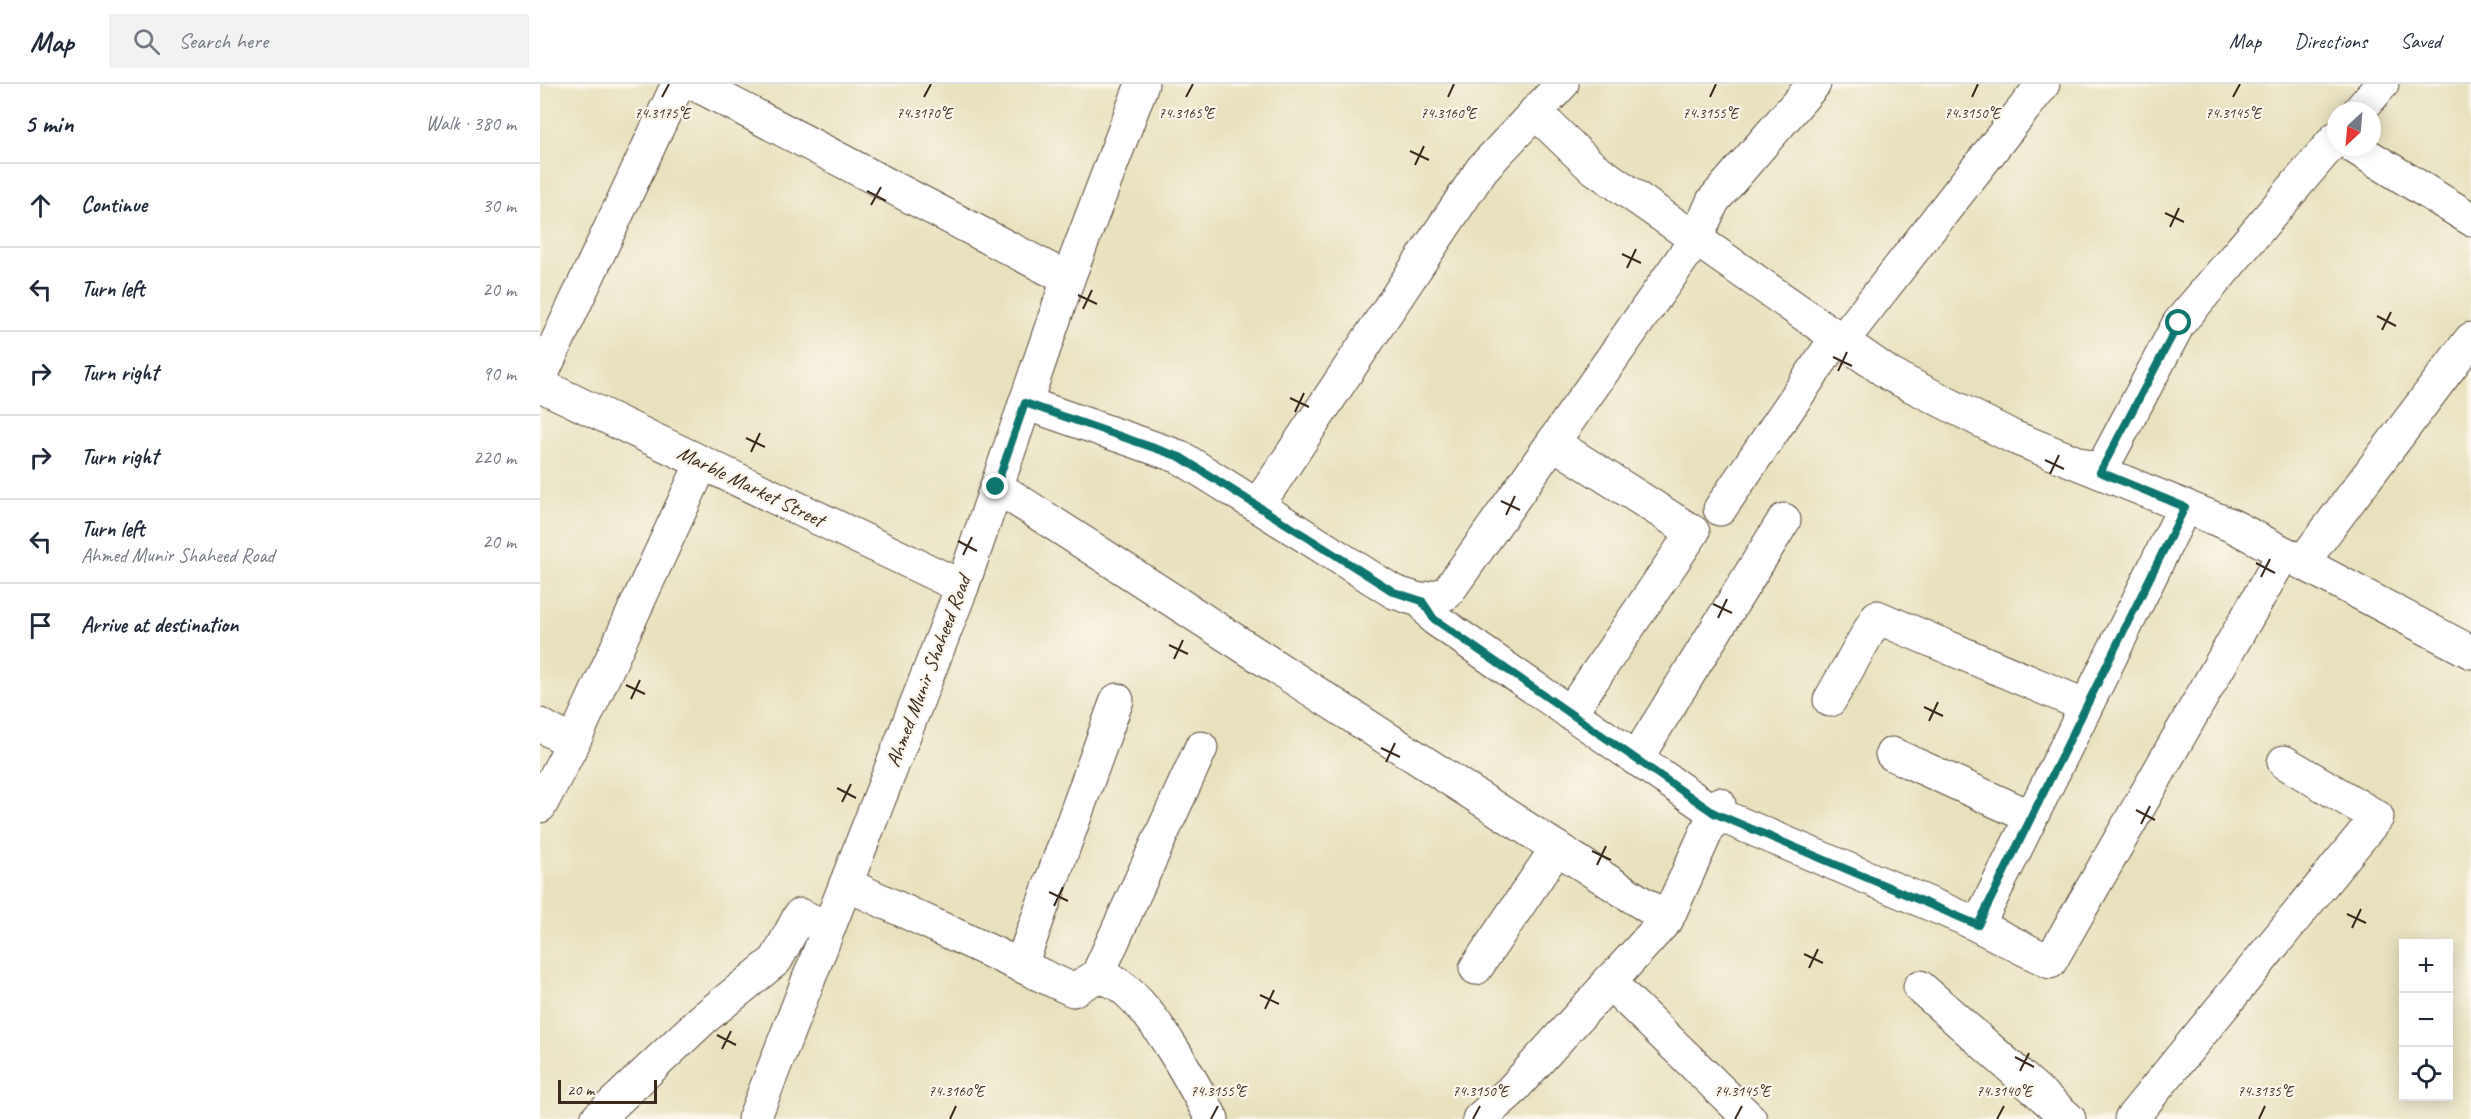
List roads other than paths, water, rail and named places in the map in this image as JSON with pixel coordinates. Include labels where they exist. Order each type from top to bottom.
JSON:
[{"type":"street","points":[[540,378],[678,84]]},
{"type":"street","points":[[694,84],[1068,279]]},
{"type":"street","name":"Ahmed Munir Shaheed Road","points":[[754,1119],[962,587],[1068,279],[1142,84]]},
{"type":"street","points":[[1025,403],[1180,457],[1394,592],[1422,601],[1447,592],[1696,239],[1713,201],[1814,84]]},
{"type":"street","points":[[1720,509],[1839,339],[2043,84]]},
{"type":"street","points":[[2367,102],[2382,84]]},
{"type":"street","points":[[1257,505],[1482,169],[1551,93],[1591,166],[1891,375],[2013,436],[2233,526],[2471,652]]},
{"type":"street","points":[[2100,472],[2179,323],[2327,149]]},
{"type":"street","points":[[2369,156],[2471,219]]},
{"type":"street","points":[[1422,601],[1434,619],[1636,759],[1717,809],[1978,925],[2050,962],[2294,558],[2471,339]]},
{"type":"street","name":"Marble Market Street","points":[[540,385],[962,587]]},
{"type":"street","points":[[1552,443],[1693,532],[1570,713]]},
{"type":"street","points":[[540,806],[573,743],[702,463]]},
{"type":"street","points":[[996,487],[1667,919]]},
{"type":"street","points":[[1978,925],[2185,507]]},
{"type":"street","points":[[1636,759],[1784,520]]},
{"type":"street","points":[[1830,700],[1877,617],[2086,706]]},
{"type":"street","points":[[1021,965],[1117,700]]},
{"type":"street","points":[[540,725],[573,743]]},
{"type":"street","points":[[846,884],[1073,990],[1097,976],[1201,748]]},
{"type":"street","points":[[1892,754],[2031,817]]},
{"type":"street","points":[[2131,1119],[2377,817],[2284,762]]},
{"type":"street","points":[[1479,1119],[1510,1092],[1608,981],[1667,919],[1717,809]]},
{"type":"street","points":[[1476,968],[1557,848]]},
{"type":"street","points":[[597,1119],[704,1019],[776,960],[800,915],[828,928]]},
{"type":"street","points":[[1097,976],[1119,984],[1152,1020],[1191,1078],[1212,1119]]},
{"type":"street","points":[[1608,981],[1750,1119]]},
{"type":"street","points":[[1920,987],[2068,1119]]}]
